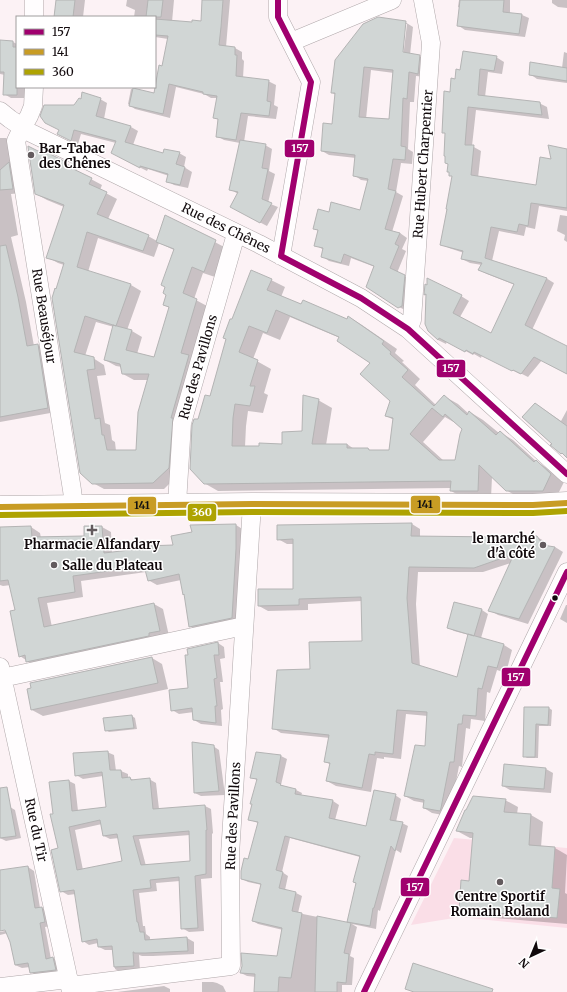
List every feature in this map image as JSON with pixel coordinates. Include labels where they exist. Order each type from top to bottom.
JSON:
[{"type":"main road","points":[[0,507],[177,504],[533,505],[567,503]]},
{"type":"street","points":[[34,0],[34,16]]},
{"type":"street","points":[[278,0],[278,17],[311,82],[281,256]]},
{"type":"street","points":[[291,42],[392,0]]},
{"type":"street","name":"Rue Hubert Charpentier","points":[[408,329],[412,320],[431,43],[423,0]]},
{"type":"street","name":"Rue Beauséjour","points":[[34,88],[33,106],[30,116],[16,141],[74,506]]},
{"type":"street","name":"Rue des Chênes","points":[[0,111],[22,128],[281,256],[361,298],[408,329],[567,474]]},
{"type":"street","name":"Rue des Pavillons","points":[[177,504],[182,423],[236,234]]},
{"type":"street","name":"Rue des Pavillons","points":[[70,986],[231,966],[230,855],[252,504]]},
{"type":"street","points":[[364,992],[567,572]]},
{"type":"street","points":[[1,673],[244,626]]},
{"type":"street","name":"Rue du Tir","points":[[1,673],[70,986]]},
{"type":"street","points":[[0,987],[70,986]]},
{"type":"shaded area","name":"Centre Sportif Romain Roland","points":[[454,838],[567,848],[567,928],[460,917],[411,925]]},
{"type":"building","points":[[56,0],[75,0],[73,16],[54,16]]},
{"type":"building","points":[[148,0],[163,0],[161,17],[146,16]]},
{"type":"building","points":[[202,0],[223,0],[219,45],[235,47],[235,55],[237,55],[236,76],[269,80],[267,101],[271,102],[269,116],[241,113],[236,140],[216,137],[218,119],[213,118],[217,96],[203,94],[203,92],[169,84],[163,114],[129,106],[133,88],[154,93],[156,88],[159,65],[162,66],[168,36],[156,35],[156,19],[192,22],[192,20],[201,21]]},
{"type":"building","points":[[460,0],[504,0],[503,12],[522,14],[519,34],[457,26]]},
{"type":"building","points":[[378,17],[406,21],[403,52],[420,55],[418,74],[409,72],[407,99],[403,98],[401,146],[406,147],[405,160],[393,159],[388,189],[396,191],[385,229],[400,233],[395,244],[399,246],[390,268],[405,275],[402,306],[398,308],[366,287],[374,266],[344,254],[341,263],[321,257],[323,248],[314,246],[318,230],[313,229],[318,209],[329,212],[331,202],[360,210],[368,179],[353,176],[355,155],[321,151],[323,123],[332,124],[335,93],[331,93],[335,60],[363,24]],"holes":[[[364,67],[393,70],[389,119],[359,117]]]},
{"type":"building","points":[[0,40],[13,41],[13,47],[16,47],[17,95],[3,95],[4,72],[0,72]]},
{"type":"building","points":[[463,51],[497,56],[494,71],[480,69],[478,95],[540,102],[542,115],[468,107],[465,145],[474,145],[471,175],[536,185],[540,157],[551,159],[548,145],[567,149],[567,208],[531,203],[528,226],[519,224],[517,232],[491,227],[485,258],[547,278],[525,325],[567,346],[567,374],[534,357],[521,374],[513,370],[512,371],[474,352],[473,354],[466,350],[465,352],[439,338],[438,340],[428,331],[425,324],[426,294],[424,295],[425,284],[427,285],[427,278],[462,295],[453,313],[491,333],[514,284],[478,270],[482,263],[461,259],[463,251],[440,245],[452,176],[449,176],[449,172],[447,172],[448,164],[445,163],[444,156],[445,133],[442,133],[444,91],[450,92],[451,78],[455,79],[456,69],[460,70]]},
{"type":"building","points":[[530,62],[567,68],[567,81],[529,75]]},
{"type":"building","points":[[82,92],[101,98],[96,116],[131,126],[125,142],[163,153],[164,149],[180,152],[176,164],[185,167],[180,185],[166,182],[168,174],[140,166],[140,168],[111,153],[116,141],[74,130],[71,141],[57,134],[59,130],[45,123],[40,116],[44,105],[74,105],[79,98],[81,99]]},
{"type":"building","points":[[240,140],[266,144],[262,168],[268,169],[262,199],[272,203],[260,223],[230,207],[238,192],[229,190]]},
{"type":"building","points":[[28,146],[44,154],[46,152],[66,162],[65,165],[92,178],[89,184],[107,192],[97,214],[149,235],[143,251],[87,232],[77,267],[131,284],[116,326],[132,330],[126,350],[154,357],[169,307],[163,305],[166,295],[163,293],[165,287],[161,285],[174,249],[156,242],[165,215],[216,240],[204,272],[192,267],[183,293],[197,299],[181,353],[189,355],[171,418],[173,418],[169,468],[153,483],[92,484],[80,473],[52,298],[64,263],[46,258],[64,205],[35,194]],"holes":[[[85,316],[113,325],[104,360],[120,364],[122,374],[149,374],[138,412],[136,450],[107,450],[104,435],[102,435],[100,418],[95,419],[87,370],[95,369],[94,357],[74,352]]]},
{"type":"building","points":[[9,162],[13,189],[0,190],[0,170]]},
{"type":"building","points":[[6,245],[27,346],[38,344],[48,408],[0,417],[0,246]]},
{"type":"building","points":[[251,270],[272,279],[267,290],[301,304],[303,300],[347,319],[348,316],[384,341],[382,344],[391,352],[390,354],[408,370],[402,377],[434,406],[444,395],[467,415],[469,411],[496,435],[500,431],[534,462],[536,460],[551,474],[543,491],[506,491],[479,465],[478,491],[450,491],[451,481],[204,484],[190,469],[192,425],[194,419],[198,419],[205,395],[210,396],[226,339],[223,338],[230,319],[232,319]],"holes":[[[276,310],[339,337],[337,341],[370,363],[360,374],[390,401],[385,416],[393,418],[389,450],[347,448],[347,444],[312,444],[319,399],[303,395],[302,431],[282,432],[282,444],[259,443],[259,446],[232,446],[235,404],[250,406],[255,386],[250,386],[258,360],[239,352],[249,326],[267,333]],[[432,408],[443,417],[445,414],[462,429],[455,460],[439,460],[410,434]]]},
{"type":"building","points":[[535,403],[567,426],[567,458],[550,445],[552,444],[522,417]]},
{"type":"building","points":[[412,523],[411,536],[537,536],[543,545],[555,547],[519,619],[488,611],[514,554],[474,568],[409,567],[407,598],[412,663],[457,677],[468,634],[504,644],[497,668],[488,666],[482,689],[478,688],[476,716],[463,715],[462,724],[458,724],[454,762],[450,762],[440,811],[423,808],[424,800],[404,796],[415,745],[425,746],[427,712],[397,710],[393,754],[375,752],[375,755],[369,754],[362,788],[326,781],[330,763],[324,762],[329,735],[272,729],[277,670],[310,669],[309,642],[362,641],[361,597],[299,599],[299,605],[258,606],[258,589],[293,589],[293,539],[277,540],[277,525]]},
{"type":"building","points":[[236,524],[232,618],[189,627],[184,594],[183,595],[179,574],[148,581],[144,566],[73,576],[75,592],[38,598],[44,627],[154,603],[160,631],[149,633],[149,636],[26,662],[25,655],[19,657],[10,611],[15,610],[8,580],[0,581],[0,527],[31,526],[32,537],[84,536],[84,526],[102,526],[104,553],[147,548],[146,546],[173,545],[171,536],[192,532],[190,525]]},
{"type":"building","points":[[454,602],[482,609],[474,636],[447,628]]},
{"type":"building","points":[[218,642],[219,655],[214,655],[217,678],[214,679],[217,706],[215,706],[216,723],[193,720],[192,708],[171,711],[169,690],[188,688],[185,655],[188,655],[187,649]]},
{"type":"building","points":[[152,657],[158,683],[31,710],[27,689],[31,688],[30,683]]},
{"type":"building","points":[[524,707],[549,707],[548,725],[536,724],[535,757],[523,757]]},
{"type":"building","points":[[132,715],[134,728],[105,731],[103,718]]},
{"type":"building","points":[[192,742],[214,745],[219,791],[194,793]]},
{"type":"building","points":[[108,751],[110,770],[121,770],[122,778],[130,777],[131,780],[150,778],[153,809],[205,805],[207,830],[206,874],[195,876],[198,928],[181,929],[179,877],[150,880],[151,888],[133,890],[137,922],[140,932],[144,932],[145,940],[187,937],[188,951],[146,953],[133,952],[134,966],[114,967],[112,946],[98,947],[97,939],[82,942],[74,890],[60,892],[51,850],[58,848],[50,814],[53,814],[49,782],[69,780],[72,811],[106,807],[102,772],[75,776],[73,753]],"holes":[[[100,820],[103,836],[117,834],[122,861],[77,870],[69,827]],[[189,831],[190,861],[141,865],[133,836]]]},
{"type":"building","points":[[256,752],[281,755],[276,782],[281,784],[280,785],[296,789],[295,794],[333,800],[329,818],[366,826],[374,790],[396,794],[390,820],[403,822],[395,851],[391,846],[373,908],[370,926],[347,922],[356,883],[353,882],[360,856],[285,836],[276,870],[283,872],[279,888],[296,892],[292,911],[302,913],[291,978],[279,977],[278,992],[254,992],[255,974],[240,973],[242,966],[241,953],[277,956],[282,928],[252,921],[261,884],[241,879],[244,858],[248,859],[258,822],[248,820],[252,804],[250,804],[257,779],[250,778]]},
{"type":"building","points":[[504,764],[546,768],[544,789],[502,786]]},
{"type":"building","points":[[7,787],[16,836],[0,838],[0,788]]},
{"type":"building","points":[[473,796],[506,799],[504,812],[531,814],[529,845],[555,847],[552,888],[560,889],[557,918],[459,910],[461,880],[469,881],[473,833],[456,831]]},
{"type":"building","points":[[28,866],[35,908],[42,907],[45,922],[40,923],[46,959],[53,957],[56,970],[30,973],[28,963],[15,965],[10,942],[5,930],[0,931],[0,870]]},
{"type":"building","points":[[317,916],[351,923],[344,953],[349,954],[346,983],[337,982],[337,992],[315,992]]},
{"type":"building","points":[[413,963],[493,989],[492,992],[414,992],[405,989]]},
{"type":"transit line","name":"157","points":[[278,0],[278,17],[311,82],[281,256],[361,298],[408,329],[567,474]]},
{"type":"transit line","name":"141","points":[[0,507],[252,504],[533,505],[567,503]]},
{"type":"transit line","name":"360","points":[[0,515],[252,512],[533,513],[567,511]]},
{"type":"transit line","name":"157","points":[[364,992],[567,572]]},
{"type":"place","name":"Bar-Tabac des Chênes","points":[[31,155]]},
{"type":"place","name":"Pharmacie Alfandary","points":[[92,530]]},
{"type":"place","name":"le marché d'à côté","points":[[543,545]]},
{"type":"place","name":"Salle du Plateau","points":[[54,565]]},
{"type":"place","name":"Centre Sportif Romain Roland","points":[[500,882]]}]
